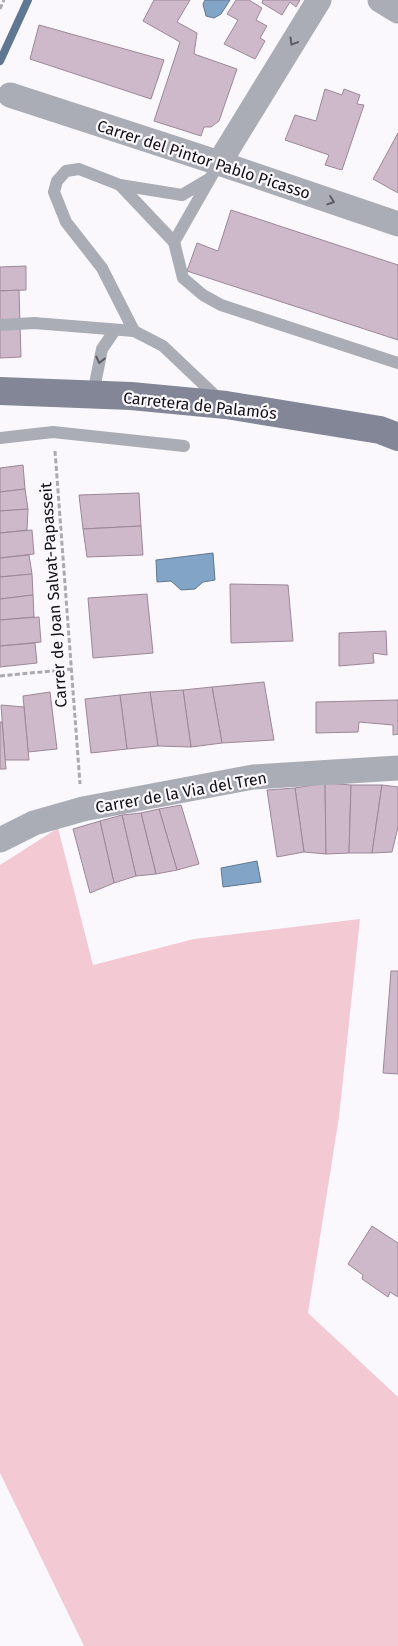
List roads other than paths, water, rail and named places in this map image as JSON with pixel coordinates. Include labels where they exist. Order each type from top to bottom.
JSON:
[{"type":"main road","name":"Carretera de Palamós","points":[[0,392],[131,396],[226,405],[380,430],[398,437]]},
{"type":"street","points":[[214,171],[319,0]]},
{"type":"street","points":[[380,0],[398,11]]},
{"type":"street","name":"Carrer del Pintor Pablo Picasso","points":[[10,95],[214,171],[398,224]]},
{"type":"street","name":"Carrer de la Via del Tren","points":[[0,840],[34,823],[83,809],[253,777],[398,768]]},
{"type":"lane","points":[[134,331],[102,268],[66,222],[54,192],[57,181],[66,171],[79,169],[120,185],[182,195],[214,171]]},
{"type":"lane","points":[[174,242],[214,171]]},
{"type":"lane","points":[[120,185],[174,242],[183,278],[203,295],[221,305],[398,363]]},
{"type":"lane","points":[[0,325],[34,323],[134,331],[163,346],[226,405]]},
{"type":"lane","points":[[93,394],[102,349],[115,330]]},
{"type":"lane","points":[[0,438],[53,432],[184,446]]},
{"type":"water","points":[[205,0],[230,0],[221,14],[214,18],[206,16],[203,4]]},
{"type":"water","points":[[213,553],[215,580],[203,582],[195,589],[181,590],[171,581],[157,582],[156,560]]},
{"type":"water","points":[[257,861],[261,882],[223,887],[221,868]]},
{"type":"waterway","points":[[0,61],[28,0]]}]
